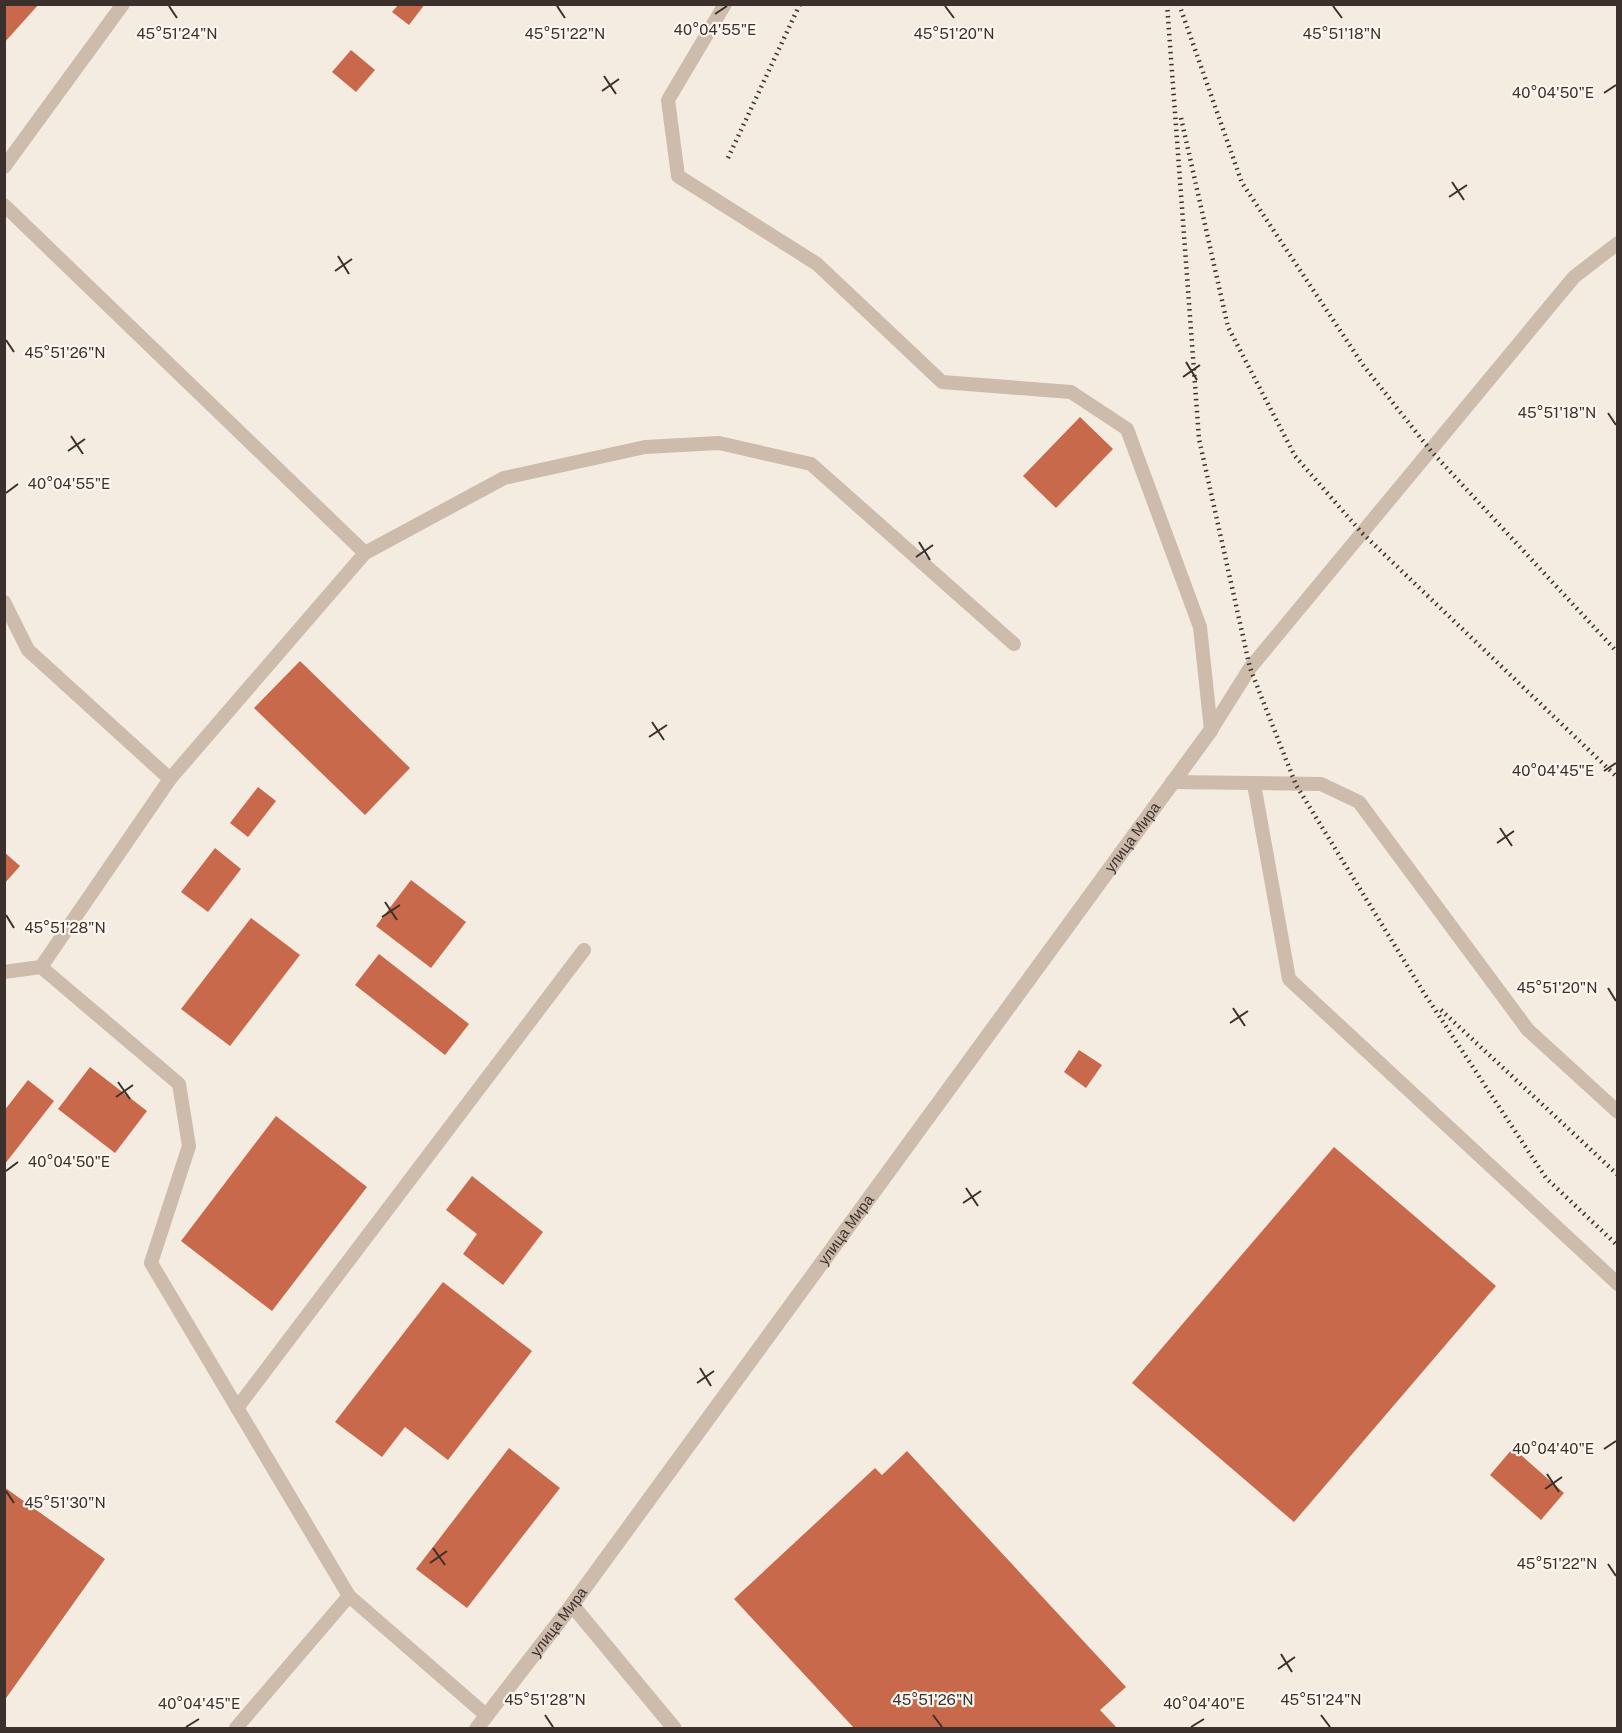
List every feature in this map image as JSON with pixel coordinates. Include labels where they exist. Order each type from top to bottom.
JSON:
[{"type":"street","name":"улица Мира","points":[[477,1728],[572,1605],[1210,730]]},
{"type":"street","points":[[572,1605],[674,1728]]},
{"type":"lane","points":[[4,167],[123,4]]},
{"type":"lane","points":[[725,4],[668,100],[678,176],[817,264],[942,382],[1071,392],[1126,429],[1200,627],[1210,730]]},
{"type":"lane","points":[[4,205],[365,553]]},
{"type":"lane","points":[[1210,730],[1250,668],[1574,278],[1617,243]]},
{"type":"lane","points":[[41,967],[170,778],[365,553],[504,478],[645,447],[719,442],[811,464],[1014,644]]},
{"type":"lane","points":[[4,602],[28,650],[170,778]]},
{"type":"lane","points":[[1172,782],[1322,784],[1359,802],[1528,1030],[1617,1112]]},
{"type":"lane","points":[[1254,784],[1289,979],[1617,1284]]},
{"type":"lane","points":[[237,1408],[584,950]]},
{"type":"lane","points":[[4,972],[41,967],[179,1084],[189,1146],[151,1263],[349,1596],[487,1716]]},
{"type":"lane","points":[[236,1728],[349,1596]]},
{"type":"building","points":[[4,4],[39,4],[4,43]]},
{"type":"building","points":[[399,4],[425,4],[409,25],[392,12]]},
{"type":"building","points":[[351,50],[375,70],[356,92],[332,72]]},
{"type":"building","points":[[1080,417],[1113,449],[1056,508],[1023,476]]},
{"type":"building","points":[[300,661],[410,768],[365,815],[254,708]]},
{"type":"building","points":[[258,787],[276,801],[248,837],[230,823]]},
{"type":"building","points":[[215,848],[241,869],[208,912],[181,892]]},
{"type":"building","points":[[4,852],[20,866],[4,884]]},
{"type":"building","points":[[411,880],[466,922],[431,968],[376,926]]},
{"type":"building","points":[[251,918],[300,955],[230,1046],[181,1009]]},
{"type":"building","points":[[379,954],[469,1024],[445,1055],[355,985]]},
{"type":"building","points":[[1079,1050],[1102,1065],[1086,1088],[1064,1072]]},
{"type":"building","points":[[90,1067],[147,1111],[115,1153],[58,1109]]},
{"type":"building","points":[[28,1080],[54,1101],[4,1165],[4,1111]]},
{"type":"building","points":[[276,1116],[367,1187],[272,1311],[181,1241]]},
{"type":"building","points":[[1334,1147],[1496,1286],[1294,1522],[1132,1383]]},
{"type":"building","points":[[472,1176],[543,1232],[503,1285],[463,1254],[477,1234],[446,1210]]},
{"type":"building","points":[[443,1282],[532,1351],[448,1460],[405,1427],[382,1457],[335,1422]]},
{"type":"building","points":[[509,1448],[560,1488],[467,1608],[416,1569]]},
{"type":"building","points":[[1513,1448],[1564,1493],[1541,1520],[1490,1475]]},
{"type":"building","points":[[907,1451],[1126,1687],[1100,1710],[1117,1728],[854,1728],[734,1599],[875,1468],[882,1475]]},
{"type":"building","points":[[4,1487],[105,1559],[4,1701]]},
{"type":"railway","points":[[728,158],[800,4]]},
{"type":"railway","points":[[1167,4],[1199,439],[1250,668],[1296,785],[1424,993],[1546,1178],[1618,1246]]},
{"type":"railway","points":[[1179,4],[1242,183],[1363,365],[1431,451],[1618,653]]},
{"type":"railway","points":[[1181,118],[1228,327],[1295,456],[1362,533],[1618,778]]},
{"type":"railway","points":[[1441,1010],[1618,1175]]}]
